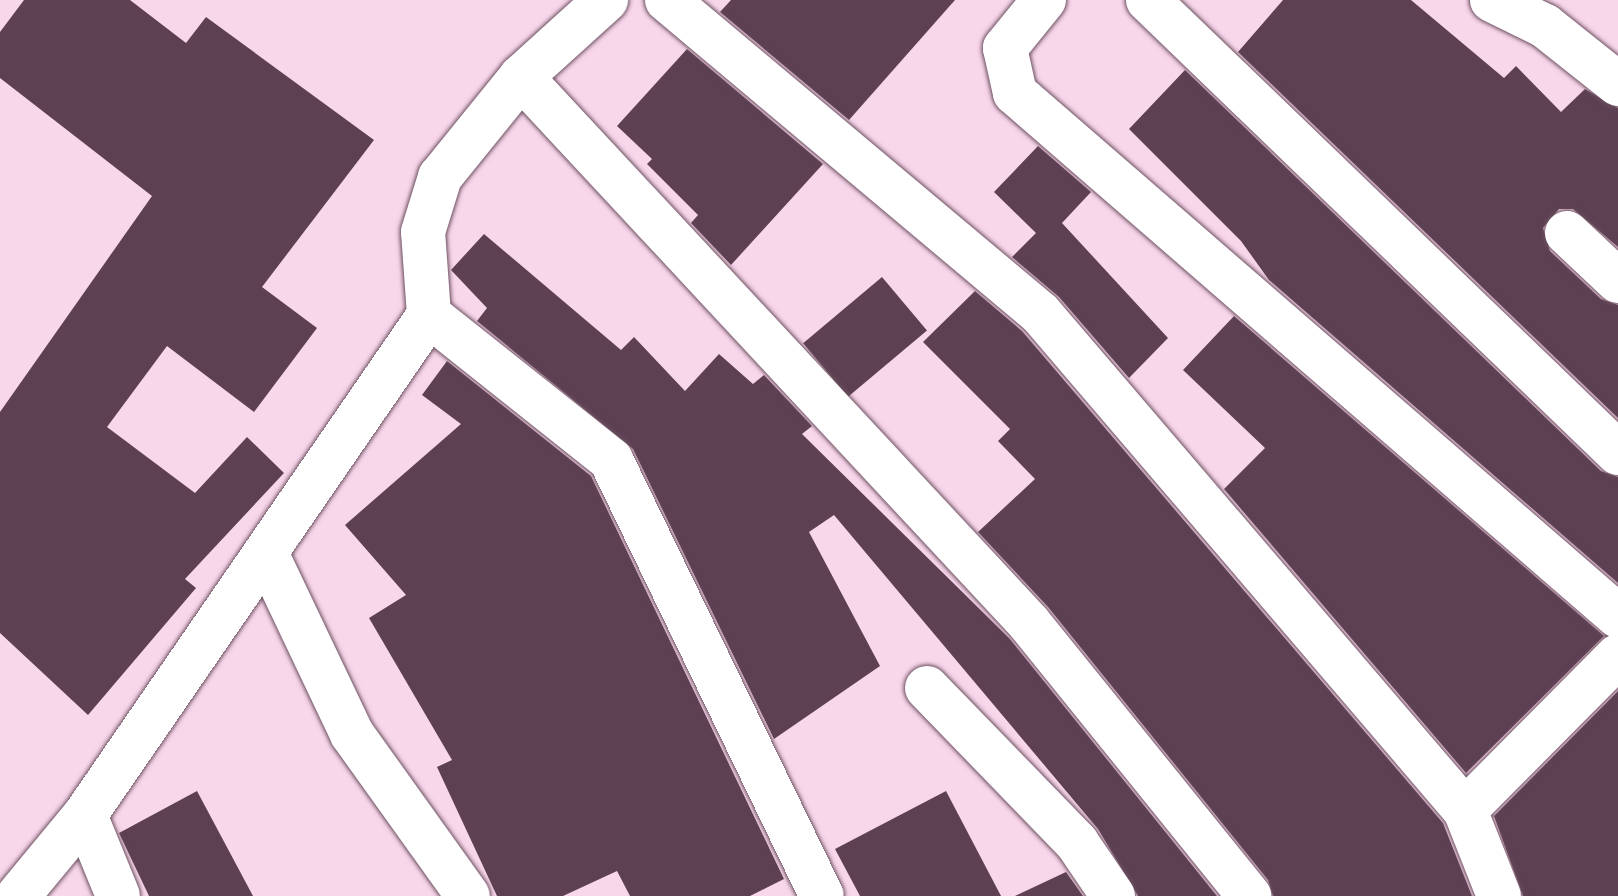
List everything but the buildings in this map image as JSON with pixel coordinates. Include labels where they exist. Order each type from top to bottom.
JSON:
[{"type":"street","points":[[18,896],[85,815],[267,555],[429,315],[423,232],[440,177],[521,77],[606,0]]},
{"type":"street","points":[[667,0],[1040,313],[1465,810],[1499,896]]},
{"type":"street","points":[[1044,0],[1005,48],[1015,93],[1618,616]]},
{"type":"street","points":[[1148,0],[1618,453]]},
{"type":"street","points":[[1492,0],[1545,26],[1618,84]]},
{"type":"street","points":[[521,77],[1029,623],[1249,896]]},
{"type":"street","points":[[1567,233],[1618,281]]},
{"type":"street","points":[[429,315],[611,460],[822,896]]},
{"type":"street","points":[[267,555],[352,734],[468,896]]},
{"type":"street","points":[[1465,810],[1618,656]]},
{"type":"street","points":[[927,688],[1077,843],[1113,896]]},
{"type":"street","points":[[85,815],[118,896]]}]
